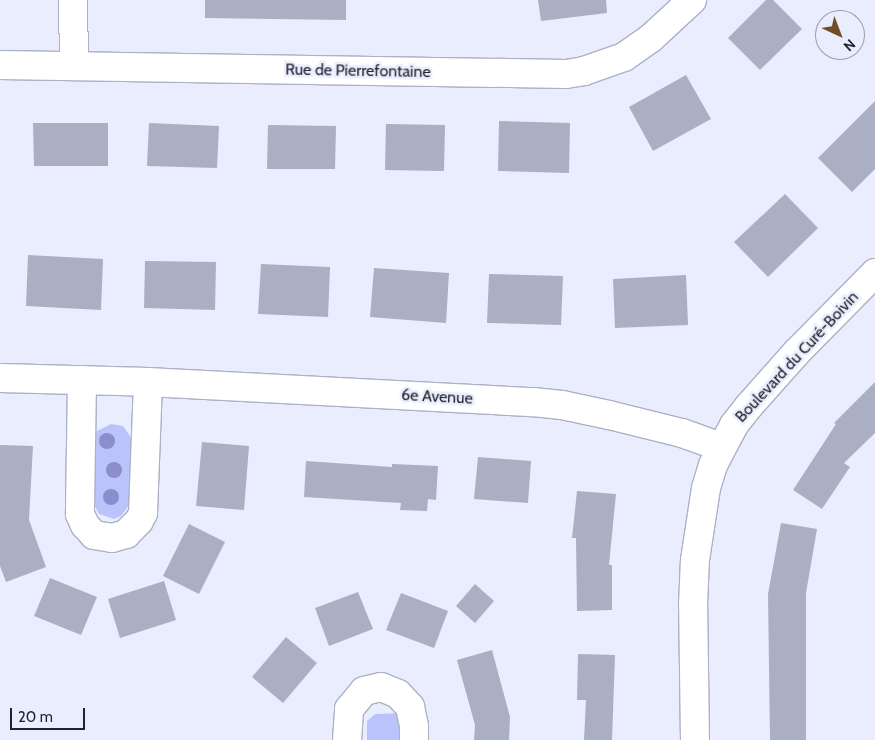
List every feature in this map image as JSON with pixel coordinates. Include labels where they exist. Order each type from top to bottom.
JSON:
[{"type":"street","points":[[73,0],[74,66]]},
{"type":"street","name":"Rue de Pierrefontaine","points":[[0,65],[566,74],[584,71],[624,57],[651,38],[692,0]]},
{"type":"street","name":"Boulevard du Curé-Boivin","points":[[695,740],[693,605],[696,560],[706,488],[721,447],[734,425],[773,378],[875,273]]},
{"type":"street","name":"6e Avenue","points":[[0,378],[148,382],[562,405],[682,433],[721,447]]},
{"type":"street","points":[[82,380],[80,514],[85,525],[94,535],[112,538],[126,534],[139,522],[143,513],[148,382]]},
{"type":"street","points":[[347,740],[349,709],[364,691],[381,687],[390,688],[410,707],[414,726],[414,740]]},
{"type":"shaded area","points":[[111,424],[123,426],[132,439],[130,504],[121,516],[114,519],[99,514],[93,503],[94,438],[97,431]]},
{"type":"shaded area","points":[[404,713],[403,740],[367,740],[367,721],[375,714]]},
{"type":"building","points":[[205,0],[346,0],[346,20],[205,18]]},
{"type":"building","points":[[538,0],[606,0],[607,13],[541,21]]},
{"type":"building","points":[[766,0],[773,0],[802,29],[760,70],[728,38]]},
{"type":"building","points":[[686,75],[711,119],[653,151],[629,107]]},
{"type":"building","points":[[875,101],[875,169],[852,192],[818,158]]},
{"type":"building","points":[[499,121],[570,123],[569,173],[498,171]]},
{"type":"building","points":[[33,123],[108,123],[108,166],[34,166]]},
{"type":"building","points":[[149,123],[219,126],[217,168],[147,166]]},
{"type":"building","points":[[386,124],[445,125],[444,171],[385,170]]},
{"type":"building","points":[[268,125],[336,126],[335,169],[267,169]]},
{"type":"building","points":[[785,194],[818,228],[768,277],[734,242]]},
{"type":"building","points":[[28,255],[103,259],[101,310],[26,306]]},
{"type":"building","points":[[145,261],[216,262],[215,310],[144,308]]},
{"type":"building","points":[[261,264],[330,267],[328,317],[258,314]]},
{"type":"building","points":[[374,268],[449,273],[446,323],[370,317]]},
{"type":"building","points":[[489,274],[563,276],[561,325],[487,323]]},
{"type":"building","points":[[686,275],[688,325],[615,328],[613,279]]},
{"type":"building","points":[[875,382],[875,433],[844,463],[850,467],[822,509],[793,490],[836,424],[834,423]]},
{"type":"building","points":[[202,442],[249,446],[244,510],[196,506]]},
{"type":"building","points":[[0,445],[33,446],[29,520],[46,567],[6,582],[0,566]]},
{"type":"building","points":[[478,457],[531,461],[528,503],[474,499]]},
{"type":"building","points":[[306,461],[392,467],[392,464],[438,466],[436,500],[428,499],[427,511],[400,510],[401,503],[304,497]]},
{"type":"building","points":[[577,491],[616,494],[609,565],[612,565],[612,610],[577,611],[576,538],[572,538]]},
{"type":"building","points":[[781,523],[817,529],[806,593],[806,740],[770,740],[768,594]]},
{"type":"building","points":[[189,524],[225,542],[199,594],[163,576]]},
{"type":"building","points":[[50,578],[97,597],[81,635],[34,616]]},
{"type":"building","points":[[164,581],[176,620],[120,638],[108,599]]},
{"type":"building","points":[[475,584],[494,601],[475,623],[456,606]]},
{"type":"building","points":[[358,592],[373,629],[329,646],[315,608]]},
{"type":"building","points":[[401,593],[448,611],[434,648],[386,630]]},
{"type":"building","points":[[286,637],[317,663],[283,703],[252,677]]},
{"type":"building","points":[[492,650],[510,717],[509,740],[474,740],[475,725],[457,660]]},
{"type":"building","points":[[578,654],[615,655],[612,740],[584,740],[586,700],[577,700]]}]
